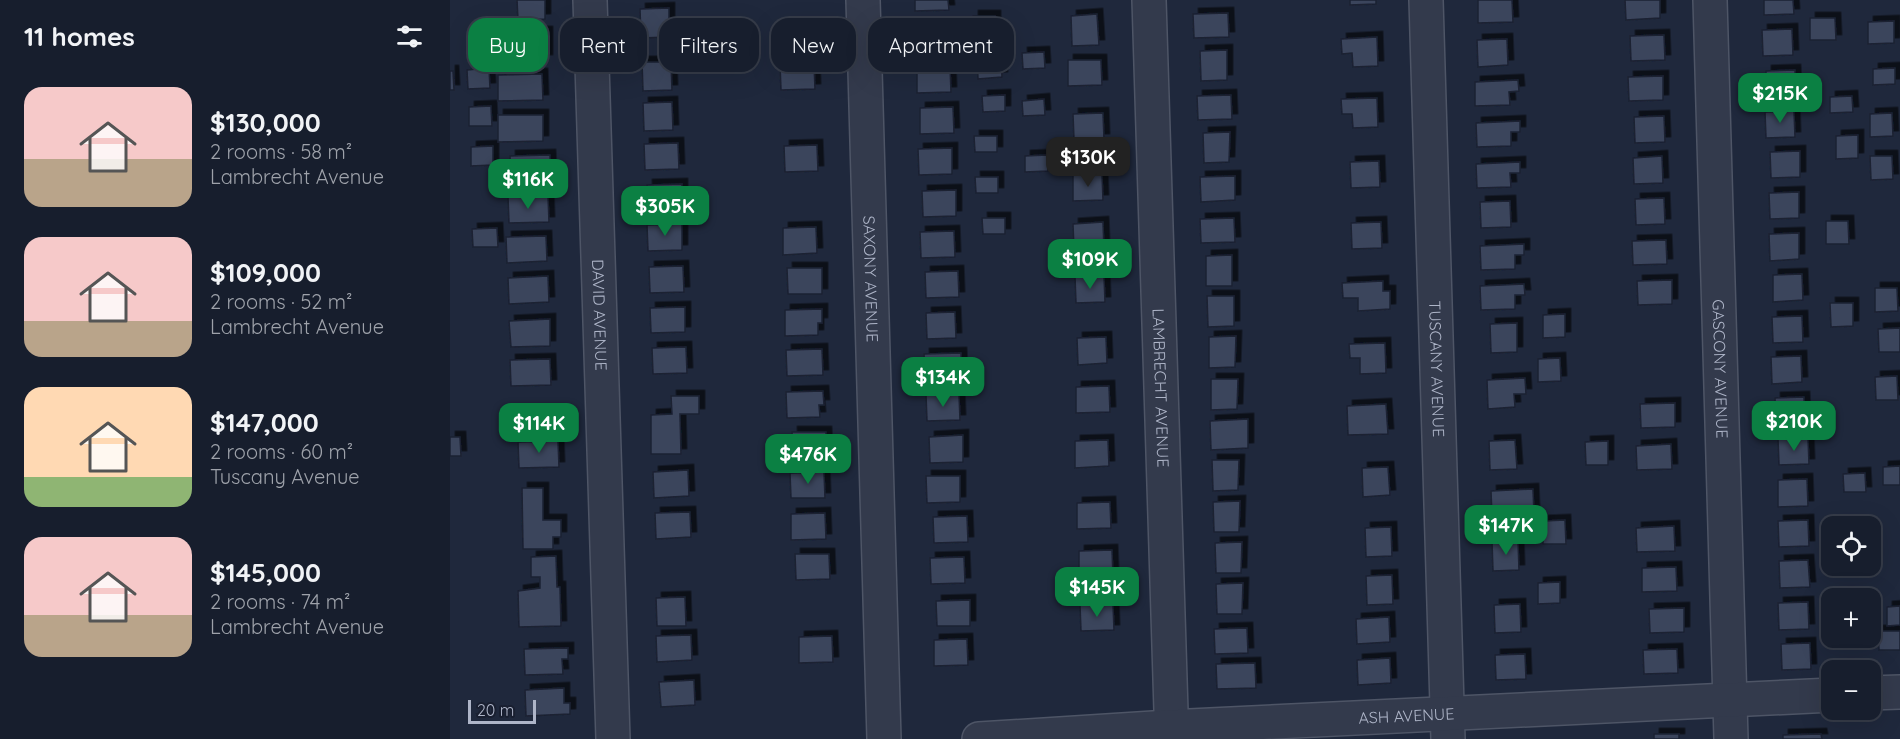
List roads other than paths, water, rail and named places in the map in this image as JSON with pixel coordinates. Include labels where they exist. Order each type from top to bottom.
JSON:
[{"type":"street","name":"DAVID AVENUE","points":[[590,0],[613,739]]},
{"type":"street","name":"SAXONY AVENUE","points":[[863,0],[884,739]]},
{"type":"street","name":"LAMBRECHT AVENUE","points":[[1149,0],[1171,711],[1169,733]]},
{"type":"street","name":"TUSCANY AVENUE","points":[[1426,0],[1447,726]]},
{"type":"street","name":"GASCONY AVENUE","points":[[1710,0],[1731,739]]},
{"type":"street","points":[[1881,693],[1900,692]]},
{"type":"street","name":"ASH AVENUE","points":[[979,739],[1447,726],[1730,700],[1821,696]]}]
